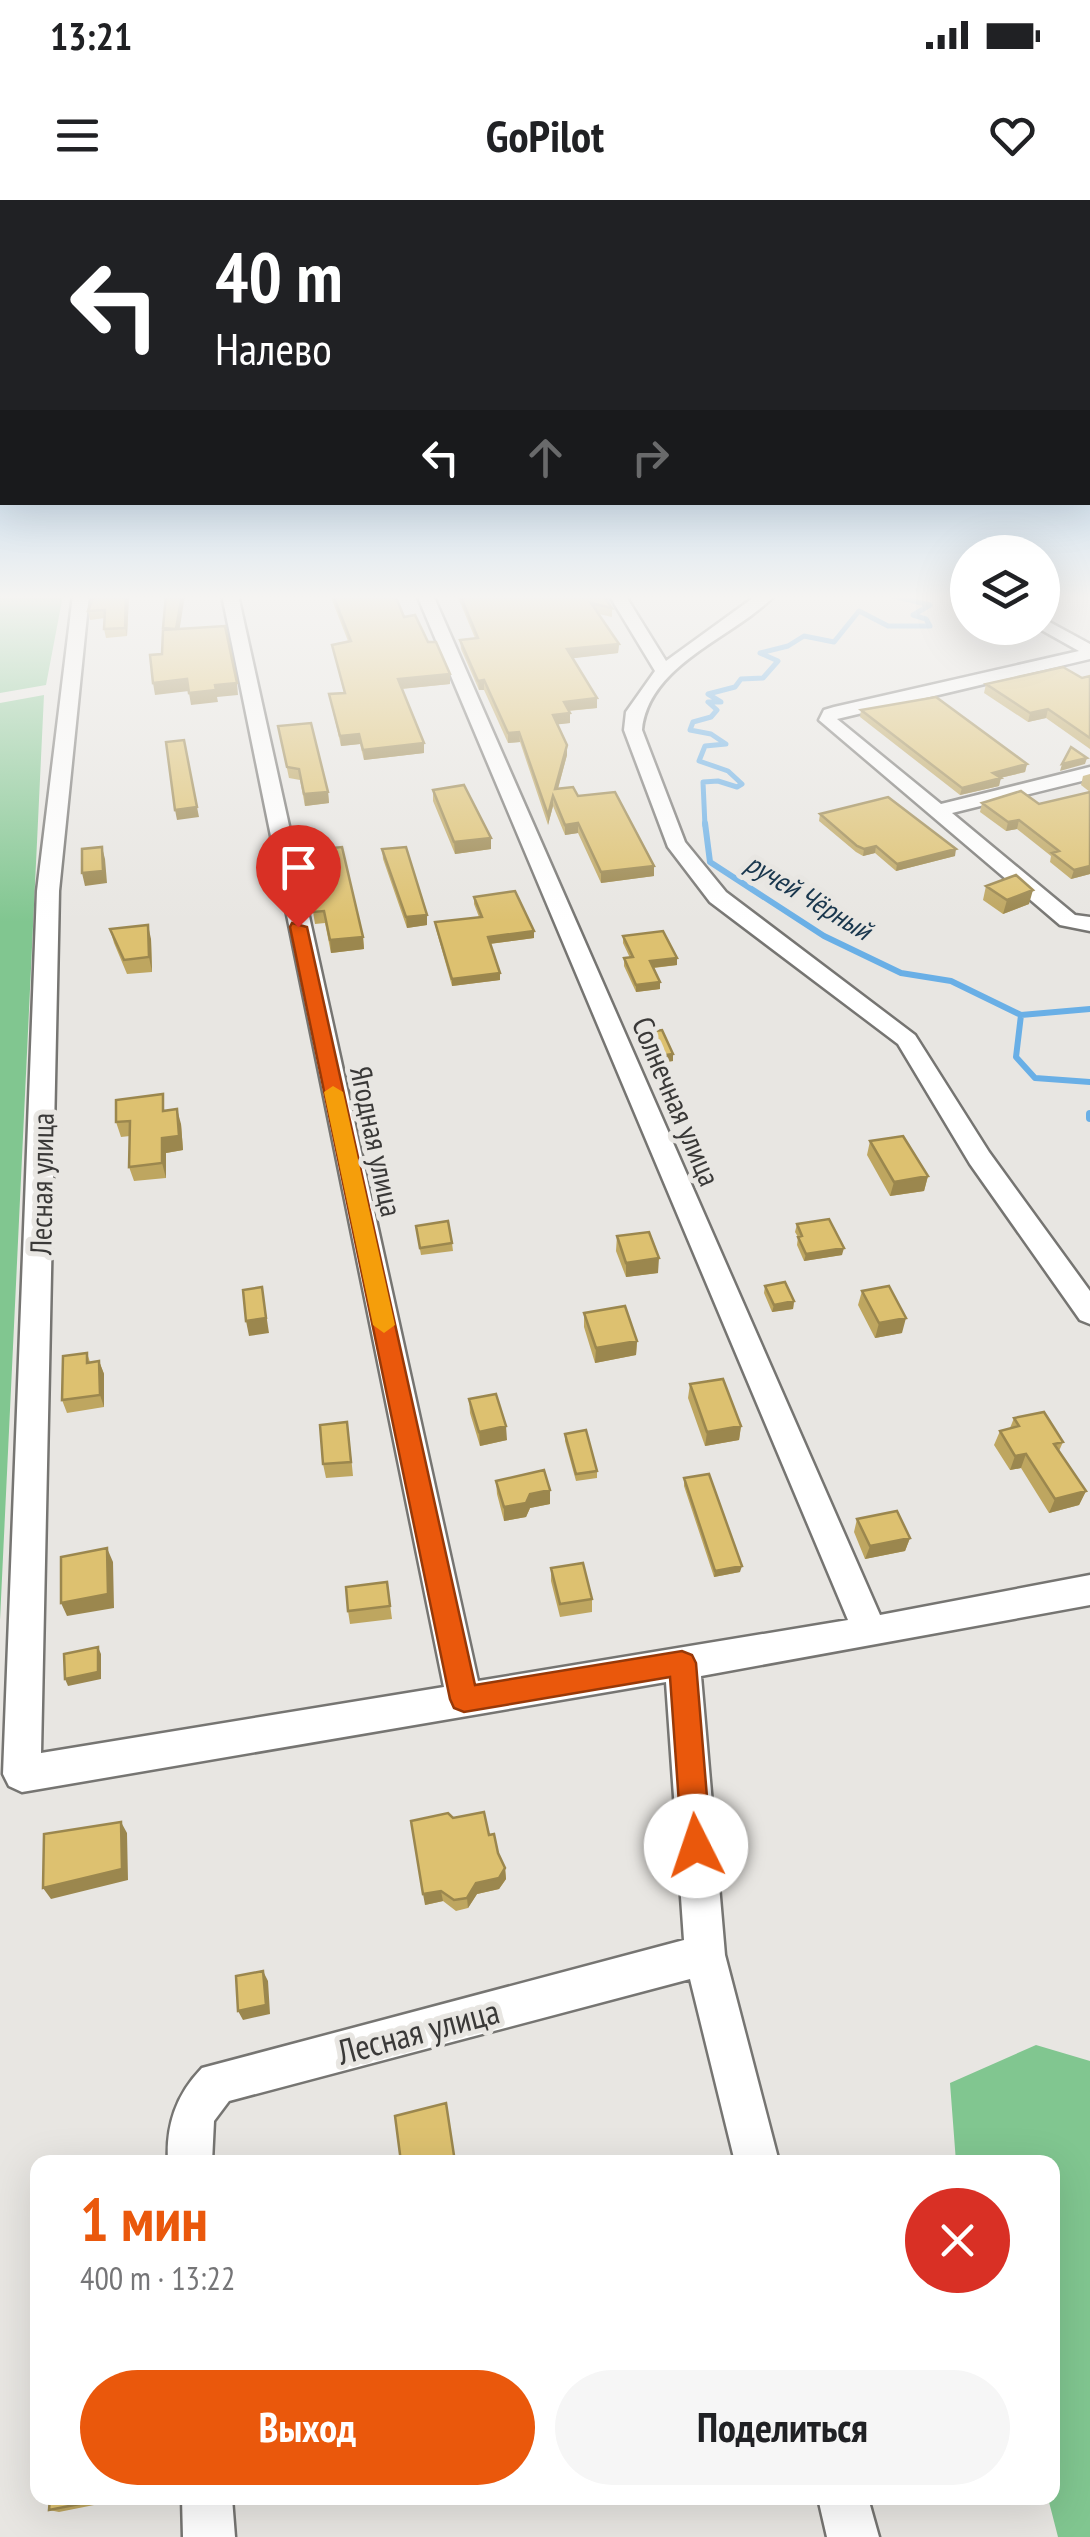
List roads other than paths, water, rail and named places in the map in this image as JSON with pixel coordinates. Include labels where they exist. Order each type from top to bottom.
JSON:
[{"type":"street","name":"Лесная улица","points":[[69,704],[48,891],[22,1774],[464,1699]]},
{"type":"street","name":"Ягодная улица","points":[[253,704],[464,1699]]},
{"type":"street","name":"Солнечная улица","points":[[472,704],[870,1632]]},
{"type":"street","points":[[640,704],[634,712],[633,730],[675,843],[718,897],[907,1040],[979,1158],[1090,1313]]},
{"type":"street","points":[[866,704],[830,714],[828,720],[1068,920],[1090,924]]},
{"type":"street","points":[[936,811],[1090,774]]},
{"type":"street","points":[[464,1699],[870,1632],[1090,1590]]},
{"type":"street","points":[[682,1663],[704,1956],[754,2155]]},
{"type":"street","name":"Лесная улица","points":[[190,2155],[189,2136],[196,2105],[217,2083],[704,1956]]},
{"type":"street","points":[[207,2505],[209,2537]]},
{"type":"street","points":[[845,2505],[853,2537]]},
{"type":"waterway","name":"ручей Чёрный","points":[[705,826],[703,782],[718,781],[737,787],[742,784],[728,771],[699,761],[705,746],[726,744],[711,734],[690,730],[693,722],[711,717],[717,710],[710,704]]},
{"type":"waterway","name":"ручей Чёрный","points":[[705,823],[710,862],[824,936],[901,973],[951,981],[1021,1015]]},
{"type":"waterway","points":[[1021,1015],[1090,1009]]},
{"type":"waterway","name":"ручей Чёрный","points":[[1021,1015],[1016,1057],[1035,1078],[1090,1082]]}]
